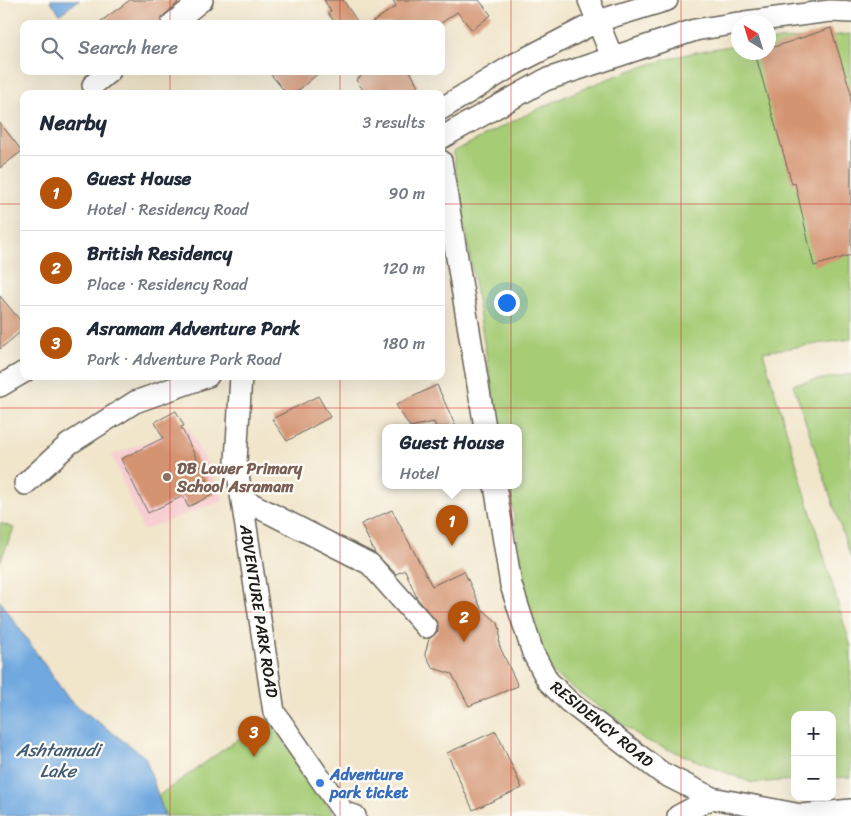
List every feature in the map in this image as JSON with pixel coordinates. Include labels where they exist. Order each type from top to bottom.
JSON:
[{"type":"street","points":[[177,20],[202,0]]},
{"type":"street","points":[[589,0],[612,57]]},
{"type":"street","points":[[445,107],[515,64],[598,20],[667,0]]},
{"type":"street","points":[[776,18],[830,11],[851,12]]},
{"type":"street","points":[[445,136],[545,80],[694,30],[731,24]]},
{"type":"street","points":[[93,85],[105,75]]},
{"type":"street","points":[[445,185],[485,424]]},
{"type":"street","points":[[0,386],[20,374]]},
{"type":"street","points":[[25,484],[69,444],[135,402],[197,380]]},
{"type":"street","name":"ADVENTURE PARK ROAD","points":[[241,380],[236,461],[274,712],[344,813],[355,816]]},
{"type":"street","name":"RESIDENCY ROAD","points":[[496,489],[511,585],[533,654],[548,681],[569,702],[662,773],[712,798],[801,815],[851,810]]},
{"type":"street","points":[[242,499],[370,564],[426,627]]},
{"type":"street","points":[[678,816],[712,798]]},
{"type":"shaded area","name":"DB Lower Primary School Asramam","points":[[188,426],[224,500],[143,530],[112,455]]},
{"type":"green space","points":[[851,34],[851,339],[763,352],[851,647],[851,777],[836,778],[836,711],[791,711],[791,780],[752,783],[645,740],[537,662],[510,489],[522,489],[522,424],[498,424],[453,152],[521,117],[591,85],[664,60],[700,51],[731,46],[731,60],[776,60],[776,40]]},
{"type":"green space","points":[[851,374],[851,558],[793,384]]},
{"type":"green space","points":[[0,523],[14,528],[0,562]]},
{"type":"green space","points":[[268,718],[335,816],[165,816],[158,796]]},
{"type":"water","points":[[50,0],[79,0],[60,14]]},
{"type":"water","name":"Ashtamudi Lake","points":[[0,601],[70,701],[145,757],[165,816],[0,816]]},
{"type":"building","points":[[130,0],[176,0],[178,3],[164,15],[162,20],[102,20]]},
{"type":"building","points":[[324,0],[343,0],[356,20],[333,20],[328,13],[331,11]]},
{"type":"building","points":[[393,0],[479,0],[491,15],[472,30],[457,12],[445,20],[376,20],[396,6]]},
{"type":"building","points":[[831,28],[851,93],[851,255],[814,266],[795,183],[792,184],[757,60],[776,60],[776,46]]},
{"type":"building","points":[[271,75],[316,75],[299,90],[284,90]]},
{"type":"building","points":[[363,75],[412,75],[418,86],[412,90],[363,90],[356,80]]},
{"type":"building","points":[[0,123],[20,148],[20,153],[0,168]]},
{"type":"building","points":[[0,296],[20,320],[20,332],[0,349]]},
{"type":"building","points":[[437,385],[455,424],[435,424],[434,422],[408,424],[396,405]]},
{"type":"building","points":[[318,396],[330,417],[287,441],[272,419]]},
{"type":"building","name":"DB Lower Primary School Asramam","points":[[176,411],[184,426],[181,427],[214,494],[188,507],[183,496],[148,513],[121,459],[163,438],[155,422]]},
{"type":"building","points":[[392,510],[432,586],[464,571],[481,608],[498,623],[500,630],[499,645],[518,686],[469,706],[452,674],[433,668],[425,654],[429,639],[438,631],[438,624],[417,598],[405,570],[396,574],[375,553],[361,524]]},
{"type":"building","points":[[496,731],[522,788],[473,810],[447,753]]},
{"type":"place","name":"DB Lower Primary School Asramam","points":[[167,477]]},
{"type":"place","name":"Guest House","points":[[452,546]]},
{"type":"place","name":"British Residency","points":[[464,642]]},
{"type":"place","name":"Asramam Adventure Park","points":[[254,757]]},
{"type":"place","name":"Adventure park ticket","points":[[320,783]]}]
